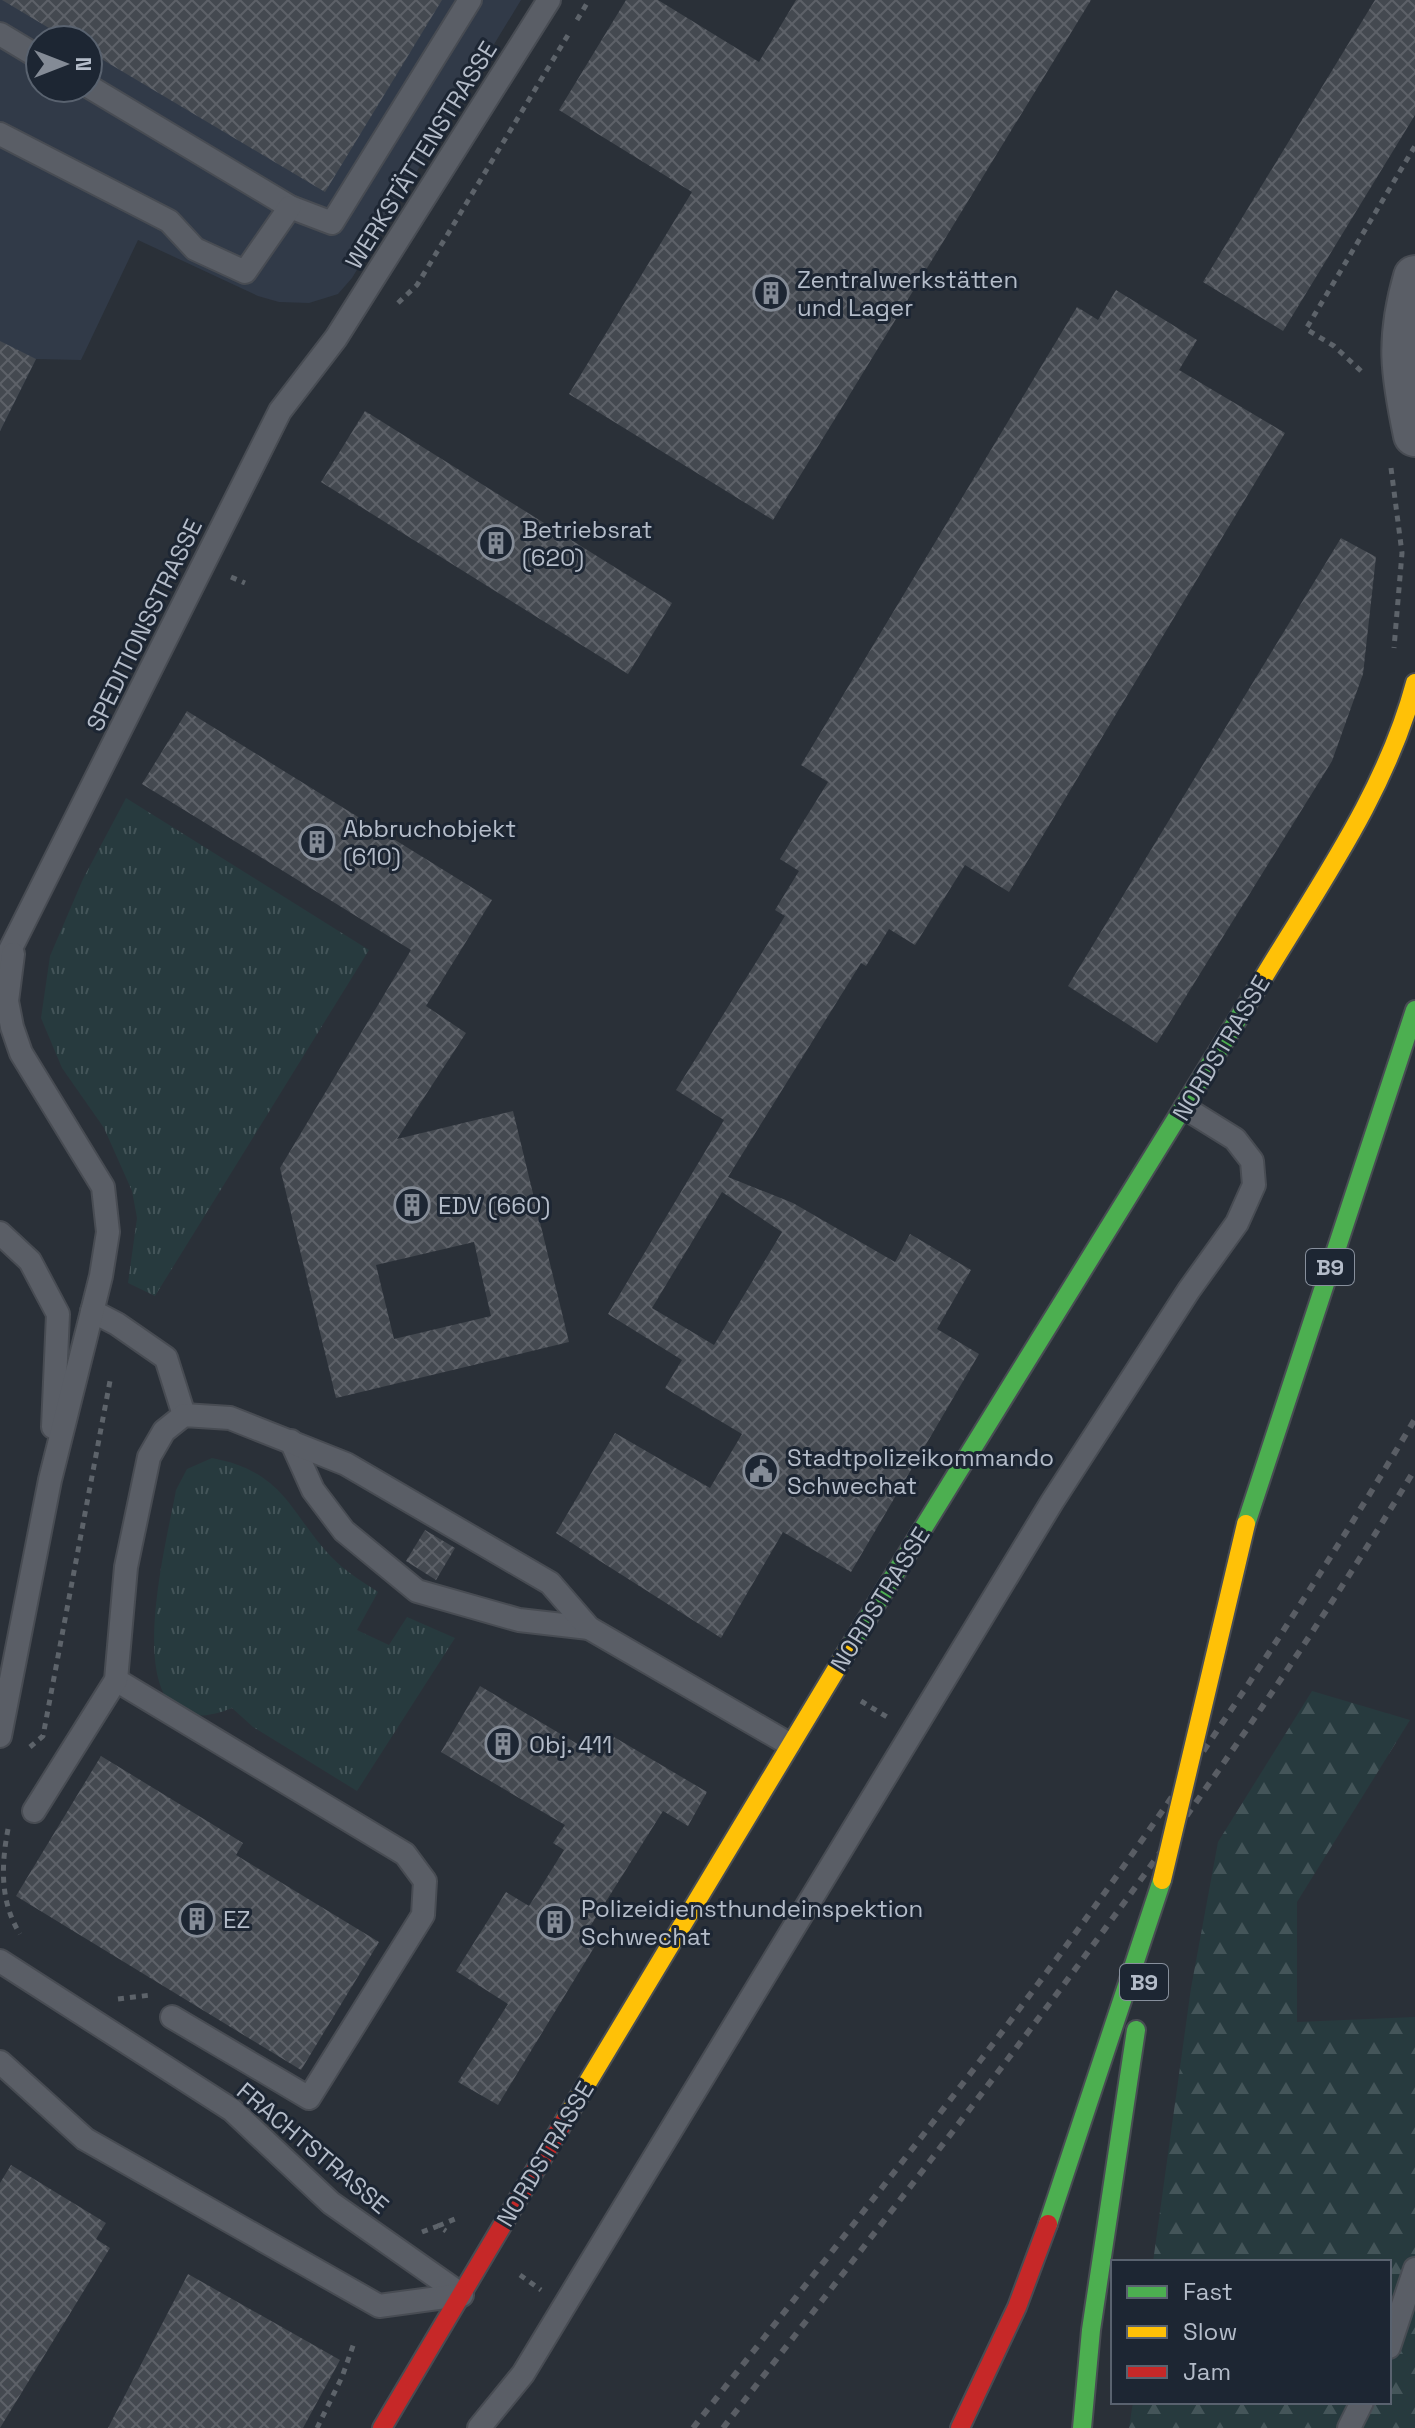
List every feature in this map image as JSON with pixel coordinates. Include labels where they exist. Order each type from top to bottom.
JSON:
[{"type":"main road","name":"NORDSTRASSE","points":[[382,2428],[789,1744],[1185,1108],[1368,804],[1403,728],[1415,683]]},
{"type":"main road","name":"B9","points":[[1082,2428],[1091,2330],[1127,2084],[1162,1880],[1246,1524],[1415,1010]]},
{"type":"main road","points":[[960,2428],[1017,2307],[1065,2176],[1162,1880]]},
{"type":"street","points":[[1403,450],[1401,372],[1404,315],[1415,277]]},
{"type":"lane","points":[[104,96],[290,207],[332,223],[470,0]]},
{"type":"lane","name":"WERKSTÄTTENSTRASSE","points":[[336,338],[549,0]]},
{"type":"lane","points":[[0,34],[24,48]]},
{"type":"lane","points":[[0,134],[169,221],[195,249],[245,272],[290,207]]},
{"type":"lane","name":"SPEDITIONSSTRASSE","points":[[0,970],[280,411],[336,338]]},
{"type":"lane","name":"SPEDITIONSSTRASSE","points":[[0,1736],[50,1480],[92,1311],[108,1232],[103,1187],[16,1040],[7,1001],[14,946]]},
{"type":"lane","points":[[479,2428],[523,2374],[1052,1502],[1189,1290],[1237,1223],[1254,1185],[1252,1161],[1243,1146],[1185,1108]]},
{"type":"lane","name":"SPEDITIONSSTRASSE","points":[[0,1233],[30,1261],[58,1314],[50,1480]]},
{"type":"lane","points":[[92,1311],[117,1324],[166,1358],[184,1415]]},
{"type":"lane","points":[[34,1811],[116,1680],[126,1567],[149,1457],[164,1431],[184,1415],[230,1418],[346,1464],[550,1583],[589,1628],[789,1744]]},
{"type":"lane","points":[[291,1441],[313,1490],[344,1531],[417,1591],[519,1620],[589,1628]]},
{"type":"lane","points":[[116,1680],[405,1854],[425,1881],[423,1915],[309,2098],[172,2017]]},
{"type":"lane","name":"FRACHTSTRASSE","points":[[0,1961],[232,2110],[331,2203],[462,2295]]},
{"type":"lane","points":[[0,2062],[85,2139],[379,2306],[462,2295]]},
{"type":"lane","points":[[1391,2341],[1415,2269]]},
{"type":"lane","points":[[1349,2428],[1361,2404]]},
{"type":"path","points":[[395,305],[417,285],[589,0]]},
{"type":"path","points":[[1371,383],[1353,361],[1306,329],[1415,146]]},
{"type":"path","points":[[1393,651],[1402,553],[1403,450]]},
{"type":"path","points":[[25,1751],[43,1736],[95,1470],[117,1324]]},
{"type":"path","points":[[856,1698],[913,1732]]},
{"type":"path","points":[[10,1817],[2,1884],[7,1915],[22,1937]]},
{"type":"path","points":[[112,1998],[157,1995]]},
{"type":"path","points":[[421,2232],[461,2215]]},
{"type":"path","points":[[438,2226],[446,2231]]},
{"type":"path","points":[[510,2270],[564,2307]]},
{"type":"path","points":[[317,2428],[347,2366],[354,2343]]},
{"type":"path","points":[[347,2366],[356,2371]]},
{"type":"shaded area","points":[[0,0],[521,0],[352,278],[338,294],[309,303],[279,302],[258,296],[138,240],[81,360],[36,359],[0,431]]},
{"type":"green space","points":[[126,798],[369,950],[155,1296],[128,1283],[137,1218],[132,1191],[104,1128],[62,1068],[41,1018],[50,956],[83,879]]},
{"type":"green space","points":[[212,1458],[238,1465],[275,1487],[325,1550],[342,1567],[378,1592],[357,1630],[389,1645],[407,1617],[455,1638],[357,1791],[253,1727],[232,1708],[194,1715],[170,1703],[158,1676],[154,1639],[157,1597],[176,1490],[187,1469]]},
{"type":"green space","points":[[1312,1691],[1410,1720],[1297,1902],[1297,2022],[1415,2017],[1415,2428],[1129,2428],[1133,2404],[1391,2404],[1391,2260],[1153,2260],[1191,1988],[1218,1842]]},
{"type":"building","points":[[2,0],[442,0],[325,192],[104,61],[104,24],[42,24]]},
{"type":"building","name":"Zentralwerkstätten und Lager","points":[[626,0],[658,0],[759,62],[796,0],[1091,0],[773,520],[569,394],[692,192],[559,110]]},
{"type":"building","points":[[1375,0],[1415,0],[1415,115],[1283,331],[1203,282]]},
{"type":"building","points":[[1116,290],[1197,340],[1179,370],[1285,433],[1009,892],[965,865],[915,945],[889,929],[866,966],[861,963],[728,1177],[793,1203],[895,1262],[910,1234],[971,1270],[937,1329],[979,1354],[851,1572],[783,1532],[721,1638],[556,1533],[615,1433],[710,1488],[742,1434],[665,1388],[682,1360],[608,1314],[724,1120],[676,1090],[785,916],[775,910],[799,871],[780,859],[828,782],[801,765],[1077,307],[1098,320]],"holes":[[[722,1192],[782,1232],[714,1345],[652,1308]]]},
{"type":"building","points":[[0,341],[36,359],[0,431]]},
{"type":"building","name":"Betriebsrat (620)","points":[[365,411],[672,603],[628,674],[321,482]]},
{"type":"building","points":[[1341,538],[1376,557],[1363,674],[1332,761],[1157,1043],[1068,986]]},
{"type":"building","name":"EDV (660)","points":[[187,711],[492,900],[426,1006],[466,1033],[397,1139],[513,1111],[569,1342],[336,1398],[280,1168],[411,950],[142,784]],"holes":[[[474,1242],[491,1316],[394,1339],[376,1265]]]},
{"type":"building","points":[[425,1530],[455,1548],[436,1580],[406,1561]]},
{"type":"building","points":[[480,1686],[601,1758],[614,1737],[707,1792],[688,1826],[663,1811],[586,1933],[598,1941],[498,2105],[458,2082],[508,2004],[456,1971],[506,1892],[529,1906],[564,1850],[553,1843],[565,1825],[441,1752]]},
{"type":"building","name":"EZ","points":[[101,1756],[243,1843],[236,1855],[379,1942],[301,2070],[16,1896]]},
{"type":"building","points":[[11,2165],[106,2223],[96,2239],[110,2248],[0,2428],[0,2183]]},
{"type":"building","points":[[188,2274],[340,2360],[303,2428],[108,2428]]},
{"type":"railway","points":[[693,2428],[972,2071],[1133,1853],[1278,1639],[1415,1419]]},
{"type":"railway","points":[[723,2428],[995,2077],[1170,1839],[1255,1718],[1415,1469]]},
{"type":"traffic: fast","points":[[846,1653],[1262,980]]},
{"type":"traffic: fast","points":[[1246,1524],[1415,1010]]},
{"type":"traffic: fast","points":[[1048,2224],[1162,1880]]},
{"type":"traffic: fast","points":[[1082,2428],[1091,2330],[1136,2030]]},
{"type":"traffic: slow","points":[[1262,980],[1369,800],[1387,762],[1415,683]]},
{"type":"traffic: slow","points":[[1162,1880],[1246,1524]]},
{"type":"traffic: slow","points":[[565,2120],[846,1653]]},
{"type":"traffic: jam","points":[[382,2428],[565,2120]]},
{"type":"traffic: jam","points":[[960,2428],[1017,2307],[1048,2224]]},
{"type":"place","name":"Zentralwerkstätten und Lager","points":[[771,293]]},
{"type":"place","name":"Betriebsrat (620)","points":[[496,543]]},
{"type":"place","name":"Abbruchobjekt (610)","points":[[317,842]]},
{"type":"place","name":"EDV (660)","points":[[412,1205]]},
{"type":"place","name":"Stadtpolizeikommando Schwechat","points":[[761,1471]]},
{"type":"place","name":"Obj. 411","points":[[503,1744]]},
{"type":"place","name":"EZ","points":[[197,1919]]},
{"type":"place","name":"Polizeidiensthundeinspektion Schwechat","points":[[555,1922]]}]
